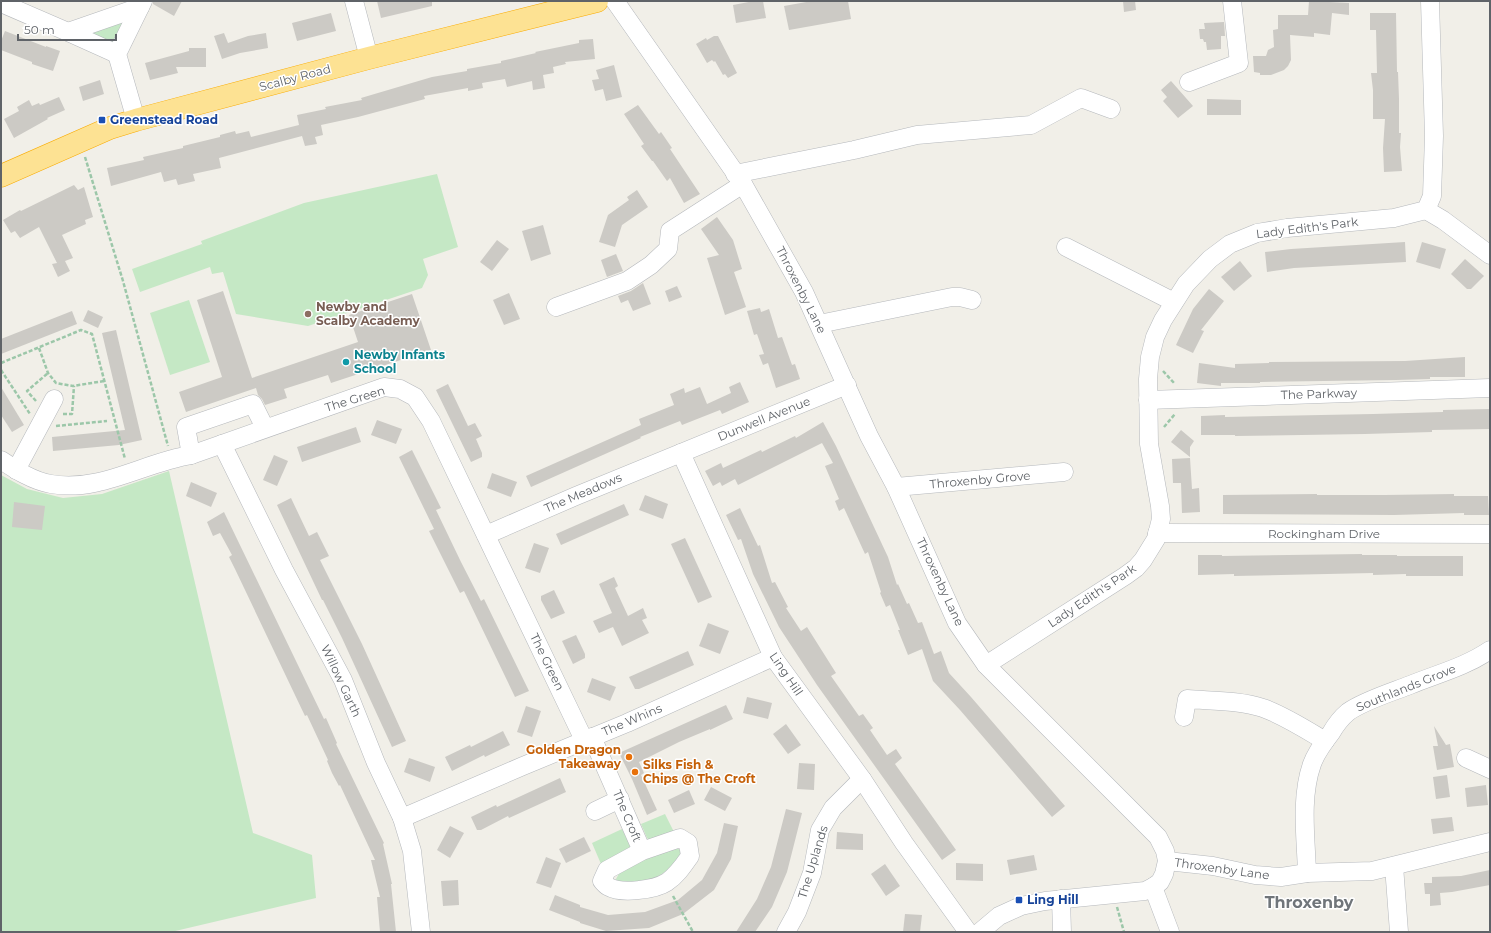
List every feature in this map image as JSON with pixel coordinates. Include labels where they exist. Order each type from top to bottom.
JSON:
[{"type":"highway","name":"Scalby Road","points":[[1,176],[110,128],[136,120],[369,58],[597,1]]},
{"type":"street","points":[[354,1],[369,58]]},
{"type":"street","name":"Throxenby Lane","points":[[615,1],[739,179],[804,292],[869,436],[896,487],[957,623],[986,664],[1158,837],[1165,850],[1167,861],[1213,866],[1261,876],[1281,877],[1307,874],[1372,871],[1490,842]]},
{"type":"street","points":[[1189,82],[1238,63],[1232,1]]},
{"type":"street","points":[[1430,1],[1434,136],[1432,196],[1426,210],[1443,220],[1490,255]]},
{"type":"street","points":[[1,3],[117,54]]},
{"type":"street","points":[[68,32],[142,4]]},
{"type":"street","points":[[136,120],[117,54],[142,4]]},
{"type":"street","points":[[556,307],[627,281],[651,265],[668,249],[670,231],[739,179],[917,135],[1030,125],[1081,98],[1110,109]]},
{"type":"street","name":"Lady Edith's Park","points":[[986,664],[1136,568],[1143,560],[1156,539],[1161,519],[1149,444],[1148,379],[1150,357],[1155,337],[1174,302],[1186,284],[1210,259],[1230,244],[1250,235],[1287,228],[1394,218],[1426,210]]},
{"type":"street","points":[[1066,247],[1174,302]]},
{"type":"street","points":[[819,324],[952,297],[972,300]]},
{"type":"street","name":"Dunwell Avenue","points":[[681,454],[847,385]]},
{"type":"street","name":"The Green","points":[[1,460],[31,478],[50,484],[71,486],[92,483],[172,458],[192,455],[384,387],[400,389],[415,397],[431,421],[486,535],[588,738]]},
{"type":"street","name":"The Parkway","points":[[1148,400],[1490,388]]},
{"type":"street","points":[[192,455],[186,427],[253,404],[265,428]]},
{"type":"street","points":[[16,470],[46,413]]},
{"type":"street","name":"Willow Garth","points":[[222,444],[284,570],[343,680],[376,762],[402,818],[412,851],[421,932]]},
{"type":"street","name":"The Meadows","points":[[486,535],[576,496],[681,454]]},
{"type":"street","name":"Ling Hill","points":[[681,454],[773,657],[862,779],[904,843],[968,932]]},
{"type":"street","name":"Throxenby Grove","points":[[896,487],[1064,472]]},
{"type":"street","name":"Rockingham Drive","points":[[1158,533],[1490,534]]},
{"type":"street","name":"Southlands Grove","points":[[1307,874],[1305,810],[1312,764],[1325,741],[1347,712],[1374,699],[1465,665],[1476,660],[1490,650]]},
{"type":"street","name":"The Whins","points":[[402,818],[588,738],[627,723],[773,657]]},
{"type":"street","points":[[1184,717],[1187,699],[1243,704],[1262,708],[1279,715],[1325,741]]},
{"type":"street","name":"The Croft","points":[[588,738],[620,799],[642,852]]},
{"type":"street","points":[[1466,758],[1490,769]]},
{"type":"street","name":"The Uplands","points":[[786,932],[797,912],[812,873],[820,830],[832,808],[862,779]]},
{"type":"street","points":[[595,811],[620,799]]},
{"type":"street","points":[[980,932],[999,916],[1021,906],[1045,900],[1145,891],[1160,882],[1164,874],[1167,861]]},
{"type":"street","points":[[1394,866],[1399,932]]},
{"type":"street","points":[[1153,887],[1170,932]]},
{"type":"street","points":[[1061,899],[1062,932]]},
{"type":"path","points":[[80,142],[123,281],[172,458]]},
{"type":"path","points":[[1,363],[80,330],[92,334],[128,473]]},
{"type":"path","points":[[39,348],[48,372],[56,383],[64,386],[74,386],[104,381]]},
{"type":"path","points":[[1149,444],[1189,399],[1150,357]]},
{"type":"path","points":[[1,370],[46,413],[107,421]]},
{"type":"path","points":[[46,413],[27,391],[48,372]]},
{"type":"path","points":[[670,889],[693,932]]},
{"type":"path","points":[[1114,893],[1124,932]]},
{"type":"green space","points":[[127,20],[114,45],[87,31]]},
{"type":"green space","points":[[437,174],[458,247],[423,259],[428,275],[422,288],[308,326],[236,314],[223,272],[212,274],[210,267],[140,292],[132,269],[202,244],[203,246],[201,241],[304,203]]},
{"type":"green space","points":[[189,300],[210,362],[170,375],[150,313]]},
{"type":"green space","points":[[169,471],[253,833],[312,855],[316,898],[171,932],[1,932],[1,475],[27,489],[63,498],[102,494]]},
{"type":"green space","points":[[665,814],[674,832],[650,841],[647,838],[641,824]]},
{"type":"green space","points":[[622,829],[631,846],[629,851],[601,864],[592,843]]},
{"type":"green space","points":[[673,848],[679,849],[682,852],[671,868],[646,884],[618,884],[616,879],[621,870]]},
{"type":"building","points":[[153,1],[182,1],[174,16],[153,4]]},
{"type":"building","points":[[377,1],[432,1],[432,6],[381,18]]},
{"type":"building","points":[[763,1],[766,18],[736,23],[733,5]]},
{"type":"building","points":[[812,1],[848,1],[851,19],[789,30],[784,6]]},
{"type":"building","points":[[1123,1],[1135,1],[1136,10],[1124,12]]},
{"type":"building","points":[[1309,1],[1349,3],[1349,15],[1332,13],[1330,35],[1314,33],[1314,37],[1290,35],[1291,60],[1284,70],[1271,75],[1260,75],[1260,73],[1254,72],[1253,56],[1266,56],[1268,50],[1274,47],[1273,30],[1278,29],[1278,15],[1308,15]]},
{"type":"building","points":[[331,13],[336,31],[297,41],[292,23]]},
{"type":"building","points":[[1370,13],[1396,13],[1399,133],[1401,133],[1400,147],[1402,171],[1384,172],[1383,148],[1385,119],[1373,119],[1373,90],[1371,73],[1377,73],[1376,30],[1370,30]]},
{"type":"building","points":[[1224,22],[1225,36],[1221,36],[1221,49],[1207,50],[1206,42],[1204,42],[1203,39],[1200,39],[1199,29],[1205,29],[1204,23]]},
{"type":"building","points":[[5,31],[60,51],[53,71],[32,64],[32,62],[1,50],[1,41]]},
{"type":"building","points":[[224,33],[228,43],[248,36],[266,33],[268,48],[240,53],[222,59],[214,36]]},
{"type":"building","points":[[714,36],[718,36],[737,73],[728,78],[725,74],[723,75],[715,61],[714,62],[712,60],[707,63],[696,44],[706,38],[707,40]]},
{"type":"building","points":[[593,39],[595,59],[565,62],[566,64],[553,67],[554,73],[543,75],[545,88],[533,90],[532,81],[507,87],[505,79],[482,83],[483,88],[468,91],[468,88],[424,96],[425,99],[358,117],[321,125],[323,135],[315,137],[317,144],[305,146],[302,136],[219,158],[221,168],[193,174],[195,181],[178,185],[176,179],[164,182],[161,172],[111,186],[107,168],[144,160],[143,157],[183,148],[183,146],[220,137],[220,135],[235,131],[236,134],[249,131],[251,137],[299,125],[297,115],[326,109],[325,107],[362,100],[361,98],[432,77],[501,63],[501,61],[536,53],[535,52],[579,43],[579,40]]},
{"type":"building","points":[[189,48],[206,48],[206,67],[176,67],[178,73],[150,80],[145,63],[189,51]]},
{"type":"building","points":[[614,65],[622,97],[606,101],[603,89],[595,91],[592,80],[599,79],[596,70]]},
{"type":"building","points":[[100,80],[104,94],[83,101],[79,87]]},
{"type":"building","points":[[1171,81],[1193,106],[1178,118],[1163,101],[1167,97],[1161,90]]},
{"type":"building","points":[[59,97],[65,110],[47,118],[48,119],[14,138],[4,119],[19,111],[17,107],[29,100],[32,106],[39,103],[40,105]]},
{"type":"building","points":[[1207,99],[1241,100],[1241,115],[1207,115]]},
{"type":"building","points":[[638,105],[659,134],[661,132],[672,148],[670,149],[700,194],[684,203],[670,178],[667,181],[641,146],[644,144],[624,114]]},
{"type":"building","points":[[74,185],[78,190],[84,187],[93,217],[85,220],[86,224],[62,235],[73,258],[65,261],[70,271],[58,277],[52,264],[57,263],[39,227],[20,238],[15,231],[11,233],[3,220],[20,210],[21,211]]},
{"type":"building","points":[[637,190],[648,207],[622,225],[615,247],[599,242],[608,215],[629,200],[627,197]]},
{"type":"building","points":[[717,217],[733,240],[742,269],[734,272],[746,307],[725,315],[707,258],[719,255],[701,229]]},
{"type":"building","points":[[543,225],[551,254],[531,261],[522,231]]},
{"type":"building","points":[[497,240],[509,249],[492,271],[480,262]]},
{"type":"building","points":[[1405,242],[1406,262],[1294,268],[1267,272],[1265,252]]},
{"type":"building","points":[[1422,242],[1446,249],[1440,269],[1416,262]]},
{"type":"building","points":[[616,254],[623,271],[607,277],[601,260]]},
{"type":"building","points":[[1465,259],[1484,276],[1471,289],[1467,289],[1451,274]]},
{"type":"building","points":[[1240,261],[1252,276],[1234,291],[1221,277]]},
{"type":"building","points":[[643,283],[651,304],[633,311],[628,300],[621,303],[618,296],[631,291]]},
{"type":"building","points":[[677,286],[682,297],[669,302],[665,291]]},
{"type":"building","points":[[1209,289],[1224,301],[1201,330],[1204,331],[1193,353],[1176,345],[1193,309]]},
{"type":"building","name":"Newby Infants School","points":[[223,291],[252,378],[358,342],[349,315],[412,294],[431,350],[331,383],[328,375],[284,389],[287,398],[265,405],[258,395],[256,388],[186,412],[179,392],[222,377],[197,300]]},
{"type":"building","points":[[509,293],[520,319],[504,325],[493,300]]},
{"type":"building","points":[[760,308],[761,312],[769,309],[778,338],[782,337],[792,365],[795,364],[800,379],[776,388],[768,363],[763,365],[759,355],[764,354],[757,334],[754,335],[747,311]]},
{"type":"building","points":[[88,310],[103,317],[98,328],[83,321]]},
{"type":"building","points":[[72,311],[77,324],[1,354],[1,339]]},
{"type":"building","points":[[116,330],[142,440],[119,445],[53,451],[52,437],[125,430],[102,333]]},
{"type":"building","points":[[1465,357],[1465,377],[1430,377],[1430,379],[1396,380],[1221,383],[1221,386],[1197,383],[1199,363],[1235,368],[1235,364],[1269,362],[1405,361]]},
{"type":"building","points":[[740,382],[749,402],[722,414],[720,410],[682,425],[680,421],[640,437],[641,438],[531,487],[526,476],[641,425],[639,419],[674,405],[670,394],[684,388],[685,393],[700,387],[707,404],[731,393],[729,387]]},
{"type":"building","points":[[448,384],[468,426],[475,423],[482,436],[476,439],[482,453],[482,457],[471,462],[436,390]]},
{"type":"building","points":[[1,387],[24,425],[12,432],[1,415]]},
{"type":"building","points":[[1490,409],[1490,429],[1432,430],[1432,432],[1365,434],[1235,436],[1201,435],[1201,416],[1225,415],[1225,417],[1373,414]]},
{"type":"building","points":[[377,420],[402,429],[396,444],[371,435]]},
{"type":"building","points":[[823,422],[836,446],[888,557],[897,585],[898,584],[907,604],[909,603],[918,623],[922,622],[934,654],[941,651],[949,673],[1065,806],[1052,817],[960,710],[933,681],[922,649],[908,655],[890,605],[886,607],[880,593],[881,592],[868,552],[865,554],[844,508],[839,511],[835,501],[839,499],[825,466],[833,463],[822,443],[738,485],[735,479],[722,486],[720,482],[713,486],[705,471],[721,463],[723,468],[761,450],[762,452],[795,436],[796,438]]},
{"type":"building","points":[[356,427],[361,442],[302,462],[297,447]]},
{"type":"building","points":[[1181,430],[1194,441],[1190,447],[1190,457],[1171,442]]},
{"type":"building","points":[[412,450],[441,508],[436,510],[461,562],[481,601],[484,599],[529,691],[515,697],[464,591],[460,593],[429,531],[434,529],[399,457]]},
{"type":"building","points":[[274,455],[288,461],[277,486],[263,480]]},
{"type":"building","points":[[1190,458],[1192,489],[1199,488],[1200,512],[1182,513],[1181,483],[1173,483],[1172,459]]},
{"type":"building","points":[[492,473],[517,482],[511,497],[487,488]]},
{"type":"building","points":[[191,482],[217,493],[211,507],[186,496]]},
{"type":"building","points":[[1454,494],[1454,496],[1488,496],[1489,515],[1464,515],[1464,513],[1394,515],[1223,514],[1223,495]]},
{"type":"building","points":[[645,495],[668,504],[663,519],[639,510]]},
{"type":"building","points":[[291,498],[309,536],[317,532],[329,556],[320,560],[362,644],[406,741],[392,747],[342,638],[322,600],[277,505]]},
{"type":"building","points":[[14,502],[45,506],[42,530],[12,527]]},
{"type":"building","points":[[624,504],[629,515],[561,545],[556,534]]},
{"type":"building","points":[[740,508],[758,546],[760,545],[772,583],[775,582],[788,607],[786,608],[801,631],[807,627],[836,673],[831,676],[859,716],[863,714],[873,728],[870,730],[887,755],[896,749],[902,758],[895,764],[956,850],[942,860],[817,685],[779,627],[753,574],[741,539],[738,540],[726,515]]},
{"type":"building","points":[[224,512],[324,719],[326,718],[337,743],[336,744],[384,843],[392,884],[396,932],[380,932],[377,897],[380,897],[371,860],[375,860],[340,785],[339,786],[332,773],[327,761],[328,760],[307,715],[305,716],[229,557],[232,555],[220,533],[213,536],[207,522]]},
{"type":"building","points":[[685,538],[712,597],[698,603],[671,544]]},
{"type":"building","points":[[534,543],[549,548],[540,573],[525,568]]},
{"type":"building","points":[[1362,554],[1397,556],[1463,556],[1463,576],[1406,576],[1406,574],[1373,575],[1373,573],[1234,576],[1234,574],[1198,575],[1198,555]]},
{"type":"building","points":[[614,577],[618,586],[615,588],[628,616],[643,608],[647,618],[642,620],[649,633],[622,646],[613,627],[599,633],[593,621],[612,613],[599,584]]},
{"type":"building","points":[[554,590],[565,613],[551,619],[541,600],[541,596]]},
{"type":"building","points":[[708,623],[729,631],[720,654],[699,646]]},
{"type":"building","points":[[576,635],[585,654],[585,658],[573,664],[562,641]]},
{"type":"building","points":[[688,651],[694,665],[639,689],[635,689],[629,677]]},
{"type":"building","points":[[592,678],[616,687],[610,701],[587,692]]},
{"type":"building","points":[[747,697],[772,703],[768,719],[743,713]]},
{"type":"building","points":[[726,705],[733,719],[679,742],[639,762],[644,773],[641,775],[657,810],[647,815],[619,753]]},
{"type":"building","points":[[526,706],[541,711],[532,737],[517,732]]},
{"type":"building","points":[[786,724],[801,745],[788,754],[773,734]]},
{"type":"building","points":[[1434,726],[1446,745],[1450,744],[1454,767],[1437,770],[1433,746],[1438,746]]},
{"type":"building","points":[[503,731],[510,745],[485,757],[484,755],[452,771],[445,757],[470,745],[471,747]]},
{"type":"building","points":[[409,758],[435,767],[430,782],[404,772]]},
{"type":"building","points":[[799,763],[815,764],[814,790],[797,789]]},
{"type":"building","points":[[1447,775],[1450,797],[1436,799],[1433,777]]},
{"type":"building","points":[[560,778],[566,792],[509,818],[508,816],[481,830],[477,830],[471,817],[496,805],[497,807]]},
{"type":"building","points":[[1486,785],[1488,805],[1467,807],[1465,788]]},
{"type":"building","points":[[711,787],[732,798],[725,811],[704,800]]},
{"type":"building","points":[[689,790],[695,804],[674,813],[668,800]]},
{"type":"building","points":[[786,809],[802,813],[787,872],[772,907],[755,932],[736,932],[757,899],[771,867]]},
{"type":"building","points":[[1452,817],[1454,831],[1433,834],[1431,819]]},
{"type":"building","points":[[724,823],[738,826],[731,859],[714,890],[683,914],[649,928],[606,931],[580,923],[549,910],[555,895],[580,905],[580,907],[608,915],[645,912],[678,900],[702,880],[717,853]]},
{"type":"building","points":[[450,826],[464,833],[450,858],[437,850]]},
{"type":"building","points":[[837,832],[863,834],[863,850],[836,849]]},
{"type":"building","points":[[584,837],[591,851],[566,863],[559,849]]},
{"type":"building","points":[[1034,855],[1037,870],[1010,875],[1007,860]]},
{"type":"building","points":[[546,857],[561,863],[551,888],[536,883]]},
{"type":"building","points":[[956,863],[983,864],[983,881],[956,880]]},
{"type":"building","points":[[885,864],[900,886],[886,896],[871,874]]},
{"type":"building","points":[[1490,870],[1490,885],[1440,893],[1441,905],[1430,906],[1430,894],[1425,894],[1424,883],[1432,883],[1432,877],[1461,876]]},
{"type":"building","points":[[458,880],[459,905],[443,906],[441,881]]},
{"type":"building","points":[[905,914],[922,915],[920,932],[903,932]]},
{"type":"place","name":"Greenstead Road","points":[[102,120]]},
{"type":"place","name":"Newby and Scalby Academy","points":[[308,314]]},
{"type":"place","name":"Newby Infants School","points":[[346,362]]},
{"type":"place","name":"Golden Dragon Takeaway","points":[[629,757]]},
{"type":"place","name":"Silks Fish & Chips @ The Croft","points":[[635,772]]},
{"type":"place","name":"Ling Hill","points":[[1019,900]]},
{"type":"district","name":"Throxenby","points":[[1309,902]]}]
